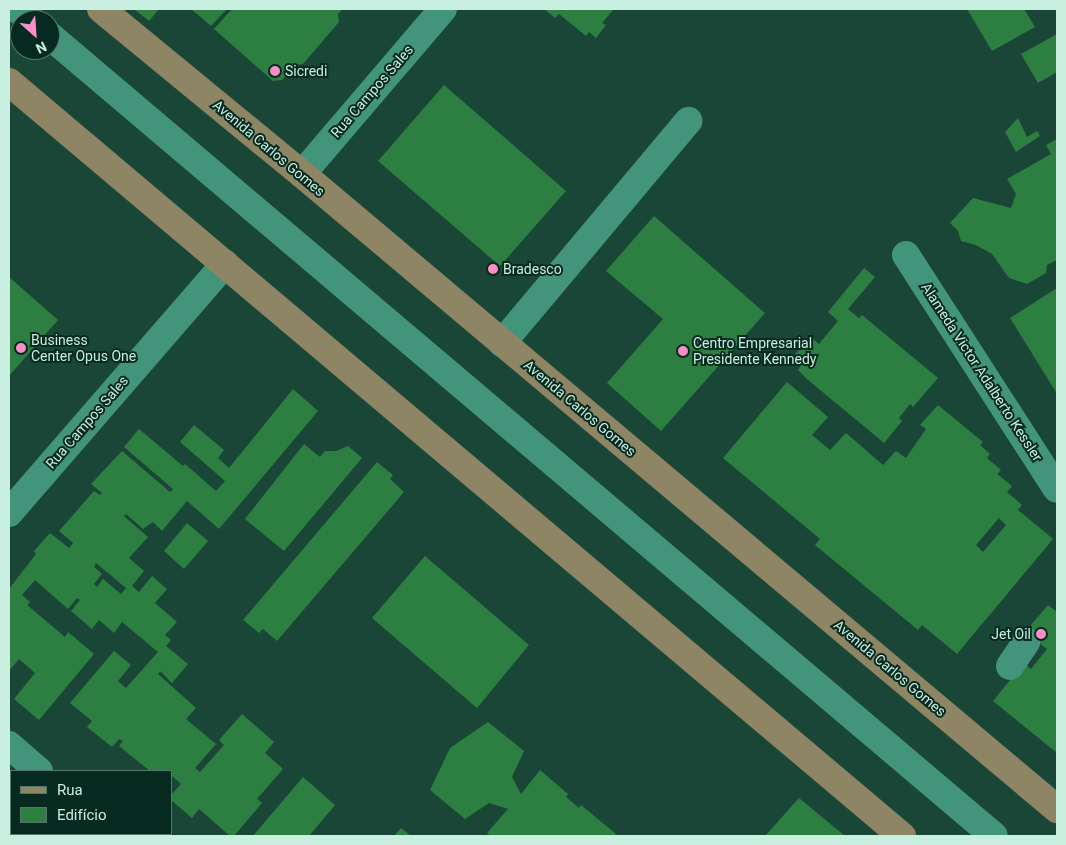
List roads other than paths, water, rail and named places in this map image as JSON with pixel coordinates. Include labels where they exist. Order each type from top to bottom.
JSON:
[{"type":"main road","name":"Avenida Carlos Gomes","points":[[101,9],[302,174],[1057,809]]},
{"type":"main road","points":[[9,82],[902,836]]},
{"type":"street","name":"Rua Campos Sales","points":[[302,174],[443,9]]},
{"type":"street","points":[[60,44],[994,836]]},
{"type":"street","points":[[502,342],[688,120]]},
{"type":"street","name":"Alameda Victor Adalberto Kessler","points":[[906,255],[1057,489]]},
{"type":"street","name":"Rua Campos Sales","points":[[9,513],[225,264]]},
{"type":"street","points":[[1010,666],[1026,642]]},
{"type":"street","points":[[9,745],[38,770]]},
{"type":"place","name":"Sicredi","points":[[275,71]]},
{"type":"place","name":"Bradesco","points":[[493,269]]},
{"type":"place","name":"Business Center Opus One","points":[[21,348]]},
{"type":"place","name":"Centro Empresarial Presidente Kennedy","points":[[683,351]]},
{"type":"place","name":"Jet Oil","points":[[1041,634]]}]
